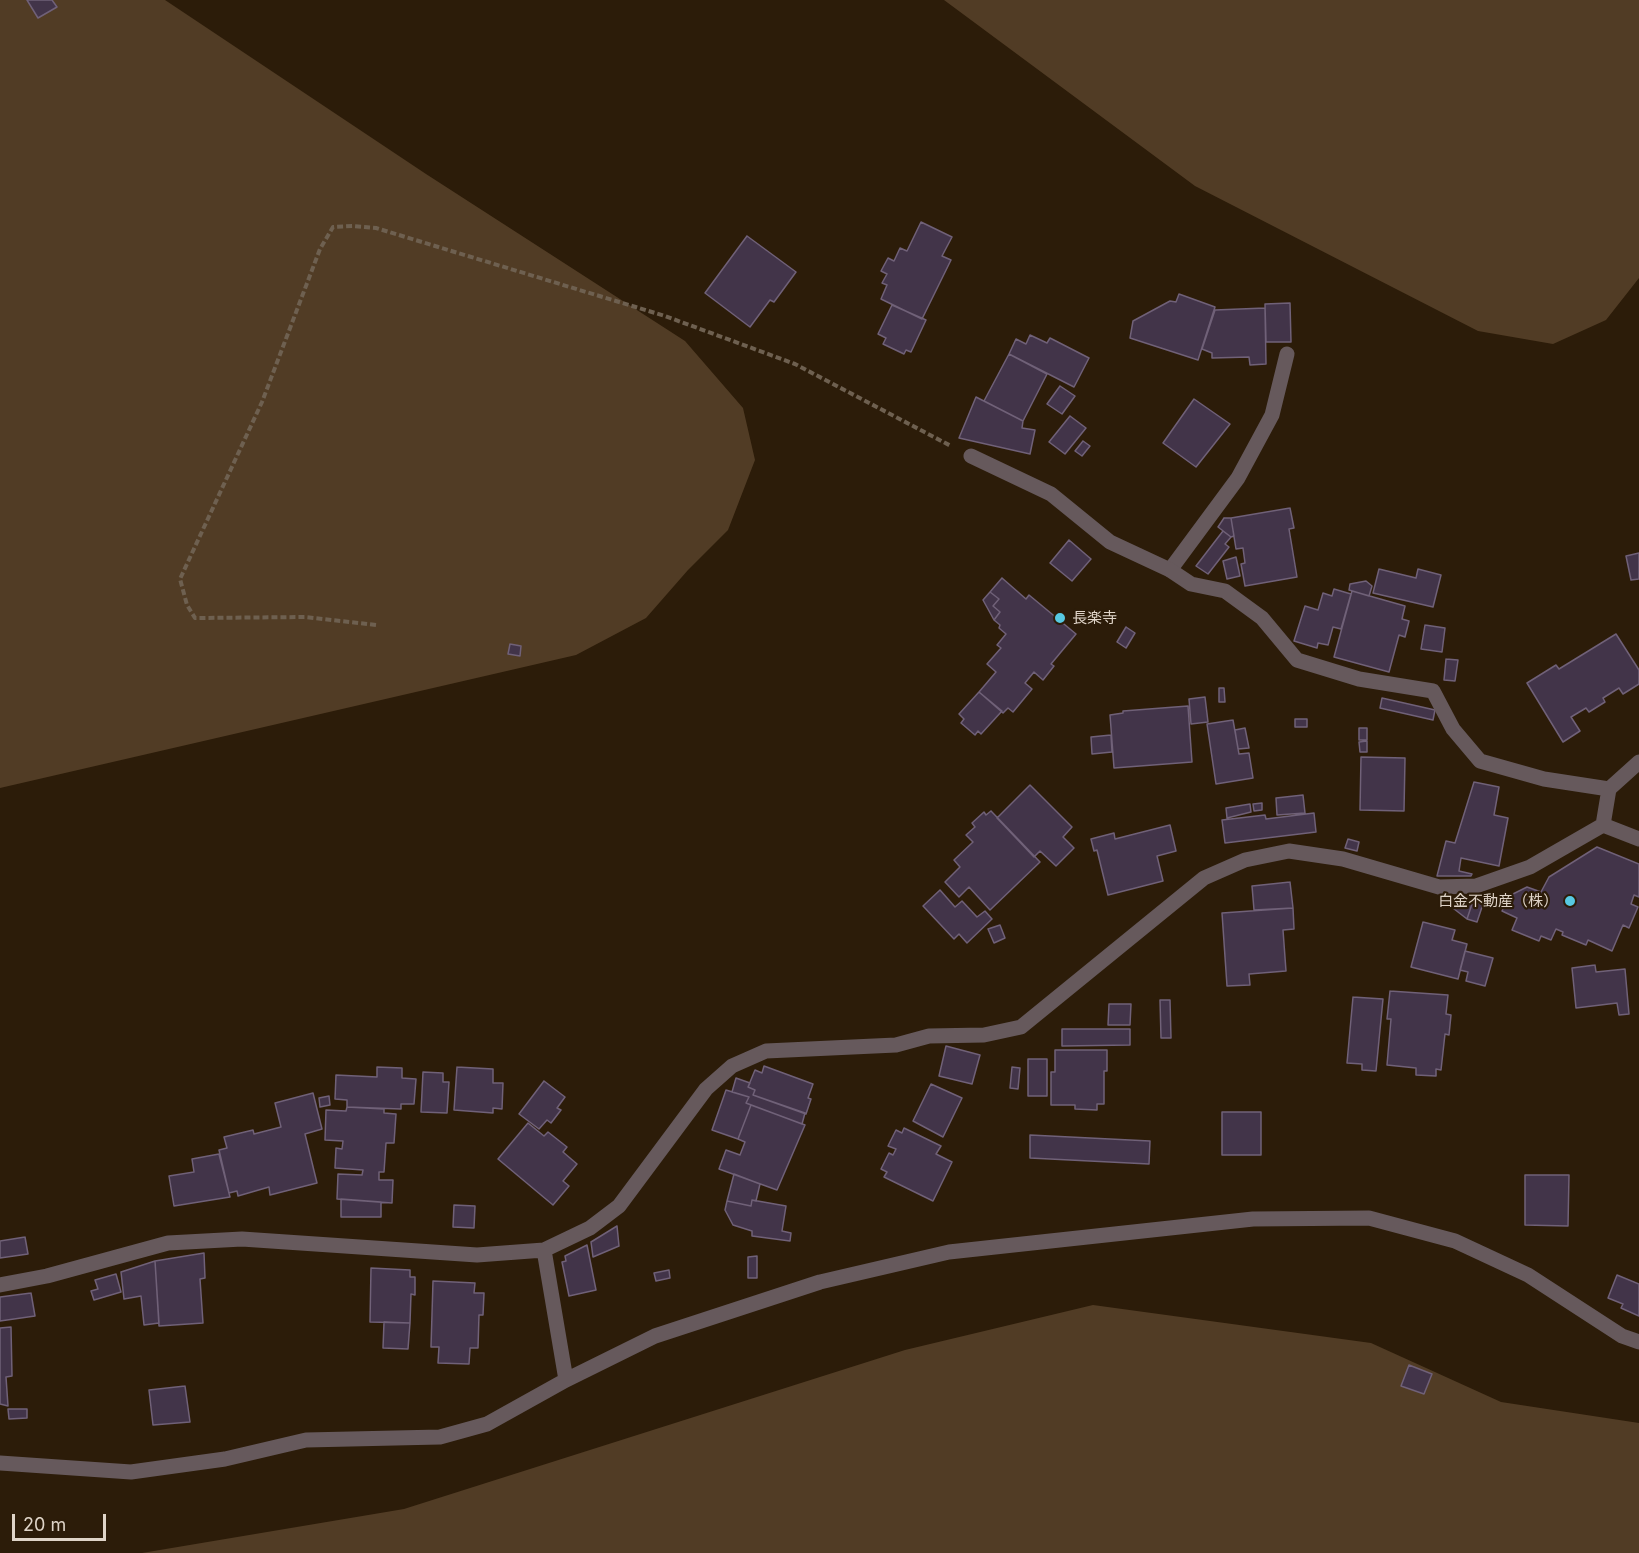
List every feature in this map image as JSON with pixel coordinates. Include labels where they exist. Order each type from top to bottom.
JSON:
[{"type":"street","points":[[1170,570],[1238,478],[1261,436],[1272,415],[1287,354]]},
{"type":"street","points":[[971,456],[1051,494],[1110,542],[1170,570],[1191,584],[1225,591],[1262,618],[1297,660],[1359,679],[1433,691],[1453,729],[1480,761],[1544,778],[1609,789]]},
{"type":"street","points":[[1604,825],[1609,789],[1639,762]]},
{"type":"street","points":[[1604,825],[1639,839]]},
{"type":"street","points":[[0,1285],[47,1276],[168,1243],[242,1239],[477,1255],[544,1250],[590,1228],[619,1206],[706,1089],[732,1066],[766,1051],[896,1045],[929,1036],[984,1035],[1022,1027],[1204,878],[1245,860],[1289,851],[1342,859],[1439,887],[1476,886],[1530,867],[1604,825]]},
{"type":"street","points":[[0,1463],[131,1472],[225,1459],[306,1440],[440,1437],[487,1424],[566,1380],[655,1336],[831,1280],[949,1252],[1252,1219],[1369,1218],[1455,1241],[1528,1275],[1622,1336],[1639,1342]]},
{"type":"street","points":[[544,1250],[566,1380]]},
{"type":"path","points":[[376,625],[305,617],[195,618],[187,605],[180,579],[262,402],[320,249],[333,227],[376,228],[665,316],[795,364],[971,456]]},
{"type":"shaded area","points":[[0,0],[165,0],[426,174],[685,341],[743,408],[755,460],[728,530],[688,570],[646,618],[576,655],[0,788]]},
{"type":"shaded area","points":[[944,0],[1639,0],[1639,278],[1606,320],[1553,344],[1478,331],[1195,186]]},
{"type":"shaded area","points":[[1093,1305],[1371,1343],[1501,1402],[1639,1423],[1639,1553],[142,1553],[404,1509],[905,1350]]},
{"type":"building","points":[[27,0],[52,0],[57,7],[38,18]]},
{"type":"building","points":[[921,222],[952,237],[942,256],[951,260],[922,319],[881,299],[887,285],[882,283],[887,274],[881,271],[888,258],[894,261],[900,248],[907,251]]},
{"type":"building","points":[[747,236],[796,272],[774,302],[770,300],[750,327],[705,293]]},
{"type":"building","points":[[1179,294],[1215,307],[1198,360],[1130,338],[1133,321],[1170,301],[1176,302]]},
{"type":"building","points":[[1290,303],[1291,342],[1266,342],[1265,304]]},
{"type":"building","points":[[892,305],[926,320],[911,352],[906,350],[904,354],[883,344],[886,338],[878,334]]},
{"type":"building","points":[[1265,308],[1266,364],[1250,365],[1249,357],[1212,358],[1212,353],[1202,349],[1215,310]]},
{"type":"building","points":[[1030,335],[1047,343],[1050,338],[1089,358],[1074,387],[1009,354],[1016,339],[1026,344]]},
{"type":"building","points":[[1009,354],[1047,374],[1023,421],[984,401]]},
{"type":"building","points":[[1060,386],[1075,396],[1062,414],[1047,404]]},
{"type":"building","points":[[976,397],[1023,421],[1022,428],[1035,430],[1030,454],[959,438]]},
{"type":"building","points":[[1194,399],[1230,424],[1196,467],[1163,443]]},
{"type":"building","points":[[1070,416],[1086,428],[1065,454],[1049,442]]},
{"type":"building","points":[[1083,441],[1090,446],[1082,456],[1075,451]]},
{"type":"building","points":[[1290,508],[1294,528],[1289,529],[1297,577],[1245,586],[1241,564],[1245,563],[1243,548],[1236,549],[1231,518]]},
{"type":"building","points":[[1224,518],[1231,518],[1234,536],[1231,537],[1218,527]]},
{"type":"building","points":[[1223,531],[1231,537],[1225,544],[1229,547],[1208,574],[1196,566]]},
{"type":"building","points":[[1069,540],[1091,559],[1072,581],[1050,563]]},
{"type":"building","points":[[1639,553],[1639,579],[1631,580],[1626,556]]},
{"type":"building","points":[[1236,557],[1240,576],[1227,579],[1223,561]]},
{"type":"building","points":[[1379,569],[1416,578],[1418,569],[1441,575],[1433,607],[1373,593]]},
{"type":"building","points":[[1002,578],[1026,599],[1029,595],[1076,634],[1051,664],[1054,666],[1043,680],[1034,672],[1025,683],[1032,689],[1013,712],[1008,708],[1003,713],[979,692],[996,672],[987,664],[1001,648],[997,645],[1006,634],[994,620],[1000,612],[993,606],[999,599],[990,592]]},
{"type":"building","points":[[1366,581],[1372,586],[1369,596],[1349,590],[1350,584]]},
{"type":"building","points":[[1334,589],[1351,594],[1341,629],[1333,627],[1328,645],[1318,643],[1317,648],[1294,641],[1305,606],[1318,610],[1323,593],[1332,596]]},
{"type":"building","points":[[1352,591],[1405,606],[1402,619],[1409,621],[1405,637],[1399,635],[1389,672],[1334,657]]},
{"type":"building","points":[[990,592],[999,599],[993,606],[1000,612],[994,620],[983,600]]},
{"type":"building","points":[[1425,625],[1445,628],[1442,652],[1421,649]]},
{"type":"building","points":[[1126,627],[1135,633],[1126,648],[1117,642]]},
{"type":"building","points":[[1616,634],[1639,670],[1639,684],[1623,694],[1619,688],[1603,698],[1605,702],[1589,712],[1586,708],[1571,717],[1580,731],[1563,742],[1527,683],[1556,665],[1559,669]]},
{"type":"building","points":[[510,644],[521,646],[520,656],[508,654]]},
{"type":"building","points":[[1446,659],[1458,660],[1455,681],[1444,680]]},
{"type":"building","points":[[1219,688],[1224,688],[1225,702],[1219,702]]},
{"type":"building","points":[[979,692],[1002,711],[981,734],[978,731],[975,735],[961,723],[964,719],[959,714]]},
{"type":"building","points":[[1205,697],[1208,722],[1191,724],[1189,699]]},
{"type":"building","points":[[1382,698],[1435,710],[1433,720],[1380,708]]},
{"type":"building","points":[[1188,706],[1192,762],[1114,768],[1110,715],[1123,713],[1123,711]]},
{"type":"building","points":[[1295,719],[1307,719],[1307,727],[1295,727]]},
{"type":"building","points":[[1233,720],[1239,754],[1249,753],[1253,778],[1216,784],[1207,724]]},
{"type":"building","points":[[1245,728],[1249,748],[1238,749],[1235,730]]},
{"type":"building","points":[[1359,728],[1367,728],[1367,740],[1359,740]]},
{"type":"building","points":[[1111,735],[1112,752],[1092,754],[1091,737]]},
{"type":"building","points":[[1367,741],[1367,752],[1360,752],[1359,742]]},
{"type":"building","points":[[1361,757],[1405,758],[1404,811],[1360,810]]},
{"type":"building","points":[[1474,782],[1499,787],[1494,815],[1508,818],[1499,866],[1461,858],[1459,871],[1472,874],[1471,876],[1437,876],[1446,841],[1455,843]]},
{"type":"building","points":[[1030,785],[1072,827],[1063,837],[1074,848],[1056,866],[1040,851],[1034,857],[997,818]]},
{"type":"building","points":[[1303,795],[1305,813],[1277,815],[1276,798]]},
{"type":"building","points":[[1262,803],[1262,810],[1254,811],[1253,804]]},
{"type":"building","points":[[1250,804],[1251,812],[1227,818],[1226,808]]},
{"type":"building","points":[[991,811],[1040,862],[990,910],[969,887],[959,897],[945,882],[960,867],[954,860],[973,842],[966,835],[975,827],[972,823],[984,812],[986,815]]},
{"type":"building","points":[[1314,813],[1316,832],[1225,843],[1222,820],[1265,815],[1266,819]]},
{"type":"building","points":[[1170,825],[1176,851],[1157,856],[1163,881],[1108,895],[1097,850],[1094,851],[1091,839],[1114,833],[1115,839]]},
{"type":"building","points":[[1348,839],[1359,842],[1357,851],[1345,848]]},
{"type":"building","name":"白金不動産（株）","points":[[1597,847],[1639,864],[1639,897],[1634,895],[1631,904],[1638,907],[1629,928],[1623,925],[1612,951],[1588,940],[1586,945],[1562,935],[1563,932],[1556,929],[1551,940],[1541,936],[1539,941],[1512,930],[1517,918],[1502,911],[1509,896],[1527,887],[1541,892],[1549,877]]},
{"type":"building","points":[[1290,882],[1293,908],[1254,910],[1252,886]]},
{"type":"building","points":[[940,890],[955,907],[962,901],[977,917],[985,911],[992,919],[967,943],[959,934],[954,939],[923,906]]},
{"type":"building","points":[[1473,901],[1467,919],[1449,905]]},
{"type":"building","points":[[1473,901],[1483,904],[1477,922],[1467,919]]},
{"type":"building","points":[[1293,908],[1294,929],[1283,930],[1286,971],[1249,974],[1250,985],[1227,986],[1222,913]]},
{"type":"building","points":[[1423,922],[1455,930],[1452,940],[1467,944],[1458,979],[1411,967]]},
{"type":"building","points":[[1000,925],[1005,938],[994,943],[988,929]]},
{"type":"building","points":[[1465,951],[1493,958],[1485,986],[1466,981],[1468,972],[1460,970]]},
{"type":"building","points":[[1595,965],[1596,972],[1625,969],[1629,1014],[1619,1015],[1617,1003],[1576,1008],[1572,968]]},
{"type":"building","points":[[1390,991],[1448,995],[1446,1014],[1451,1015],[1449,1035],[1445,1034],[1441,1070],[1436,1069],[1436,1076],[1416,1075],[1416,1068],[1387,1065],[1391,1019],[1387,1019]]},
{"type":"building","points":[[1353,997],[1383,999],[1376,1071],[1362,1070],[1362,1064],[1347,1063]]},
{"type":"building","points":[[1160,1000],[1170,1000],[1171,1038],[1161,1038]]},
{"type":"building","points":[[1109,1004],[1131,1004],[1130,1025],[1108,1025]]},
{"type":"building","points":[[1062,1029],[1130,1029],[1130,1045],[1062,1046]]},
{"type":"building","points":[[946,1046],[980,1055],[972,1084],[939,1076]]},
{"type":"building","points":[[1055,1050],[1107,1050],[1107,1071],[1104,1071],[1104,1104],[1097,1104],[1097,1110],[1075,1109],[1075,1105],[1051,1105],[1051,1072],[1055,1072]]},
{"type":"building","points":[[1028,1059],[1047,1059],[1047,1096],[1028,1096]]},
{"type":"building","points":[[764,1066],[813,1084],[806,1114],[753,1095],[755,1090],[748,1087],[755,1070],[762,1073]]},
{"type":"building","points":[[377,1067],[402,1068],[402,1078],[416,1079],[414,1104],[401,1104],[401,1109],[347,1107],[347,1100],[335,1099],[336,1075],[377,1077]]},
{"type":"building","points":[[457,1067],[493,1069],[493,1083],[503,1083],[502,1109],[493,1108],[493,1113],[454,1110]]},
{"type":"building","points":[[1012,1067],[1020,1068],[1018,1089],[1010,1088]]},
{"type":"building","points":[[423,1072],[443,1073],[443,1082],[449,1082],[447,1113],[421,1112]]},
{"type":"building","points":[[736,1078],[750,1083],[748,1087],[755,1090],[753,1095],[805,1113],[802,1124],[746,1103],[749,1097],[732,1092]]},
{"type":"building","points":[[544,1081],[565,1097],[557,1108],[561,1110],[551,1123],[547,1120],[539,1129],[519,1114]]},
{"type":"building","points":[[931,1084],[962,1098],[943,1137],[913,1121]]},
{"type":"building","points":[[726,1090],[749,1097],[746,1103],[751,1105],[738,1139],[712,1130]]},
{"type":"building","points":[[313,1093],[322,1129],[305,1134],[317,1183],[270,1195],[269,1187],[238,1196],[237,1191],[229,1193],[219,1150],[227,1148],[224,1137],[253,1130],[254,1134],[281,1127],[275,1103]]},
{"type":"building","points":[[329,1096],[330,1105],[320,1107],[319,1098]]},
{"type":"building","points":[[751,1105],[805,1125],[777,1190],[719,1169],[726,1150],[740,1155],[745,1142],[738,1139]]},
{"type":"building","points":[[347,1107],[384,1109],[384,1113],[396,1114],[394,1143],[386,1143],[384,1172],[379,1172],[379,1180],[393,1180],[392,1203],[337,1199],[338,1174],[362,1175],[363,1170],[335,1168],[336,1148],[342,1149],[343,1141],[325,1140],[326,1110],[346,1111]]},
{"type":"building","points":[[1222,1112],[1261,1112],[1261,1155],[1222,1155]]},
{"type":"building","points":[[528,1123],[544,1136],[548,1132],[567,1147],[563,1152],[577,1164],[563,1181],[569,1186],[553,1205],[498,1159]]},
{"type":"building","points":[[904,1128],[941,1146],[936,1154],[952,1162],[933,1201],[884,1177],[887,1172],[881,1169],[889,1153],[893,1155],[896,1149],[888,1146],[896,1130],[902,1133]]},
{"type":"building","points":[[1030,1135],[1150,1141],[1149,1164],[1030,1158]]},
{"type":"building","points":[[219,1154],[230,1197],[174,1206],[169,1176],[194,1172],[192,1159]]},
{"type":"building","points":[[734,1174],[760,1184],[756,1201],[752,1200],[751,1206],[727,1201]]},
{"type":"building","points":[[1525,1175],[1569,1175],[1568,1226],[1525,1225]]},
{"type":"building","points":[[341,1199],[381,1202],[381,1217],[341,1217]]},
{"type":"building","points":[[752,1200],[786,1206],[782,1231],[791,1233],[790,1241],[752,1236],[752,1231],[733,1225],[725,1210],[727,1201],[751,1206]]},
{"type":"building","points":[[454,1205],[475,1206],[474,1228],[453,1227]]},
{"type":"building","points":[[617,1226],[619,1246],[593,1257],[591,1242]]},
{"type":"building","points":[[25,1237],[28,1254],[0,1258],[0,1241]]},
{"type":"building","points":[[587,1245],[596,1290],[569,1296],[562,1262],[566,1261],[565,1256]]},
{"type":"building","points":[[204,1253],[205,1278],[200,1279],[203,1323],[159,1326],[155,1261]]},
{"type":"building","points":[[757,1256],[757,1278],[748,1278],[748,1257]]},
{"type":"building","points":[[155,1261],[159,1323],[144,1325],[141,1296],[124,1299],[121,1272]]},
{"type":"building","points":[[371,1268],[410,1270],[410,1277],[415,1277],[415,1295],[411,1294],[410,1323],[370,1322]]},
{"type":"building","points":[[669,1270],[670,1278],[656,1281],[654,1273]]},
{"type":"building","points":[[116,1274],[121,1292],[94,1300],[91,1291],[98,1289],[95,1280]]},
{"type":"building","points":[[1617,1275],[1639,1284],[1639,1316],[1621,1308],[1623,1304],[1608,1298]]},
{"type":"building","points":[[433,1281],[475,1283],[474,1293],[484,1293],[483,1315],[479,1315],[478,1348],[470,1348],[469,1364],[438,1363],[439,1347],[431,1347]]},
{"type":"building","points":[[31,1293],[35,1316],[0,1321],[0,1297]]},
{"type":"building","points":[[384,1322],[410,1323],[408,1349],[383,1348]]},
{"type":"building","points":[[11,1327],[12,1376],[6,1377],[8,1406],[0,1404],[0,1328]]},
{"type":"building","points":[[1409,1365],[1432,1374],[1424,1394],[1401,1386]]},
{"type":"building","points":[[185,1386],[190,1422],[153,1425],[149,1390]]},
{"type":"building","points":[[8,1409],[27,1409],[27,1418],[9,1419]]},
{"type":"place","name":"長楽寺","points":[[1060,618]]},
{"type":"place","name":"白金不動産（株）","points":[[1570,901]]}]
